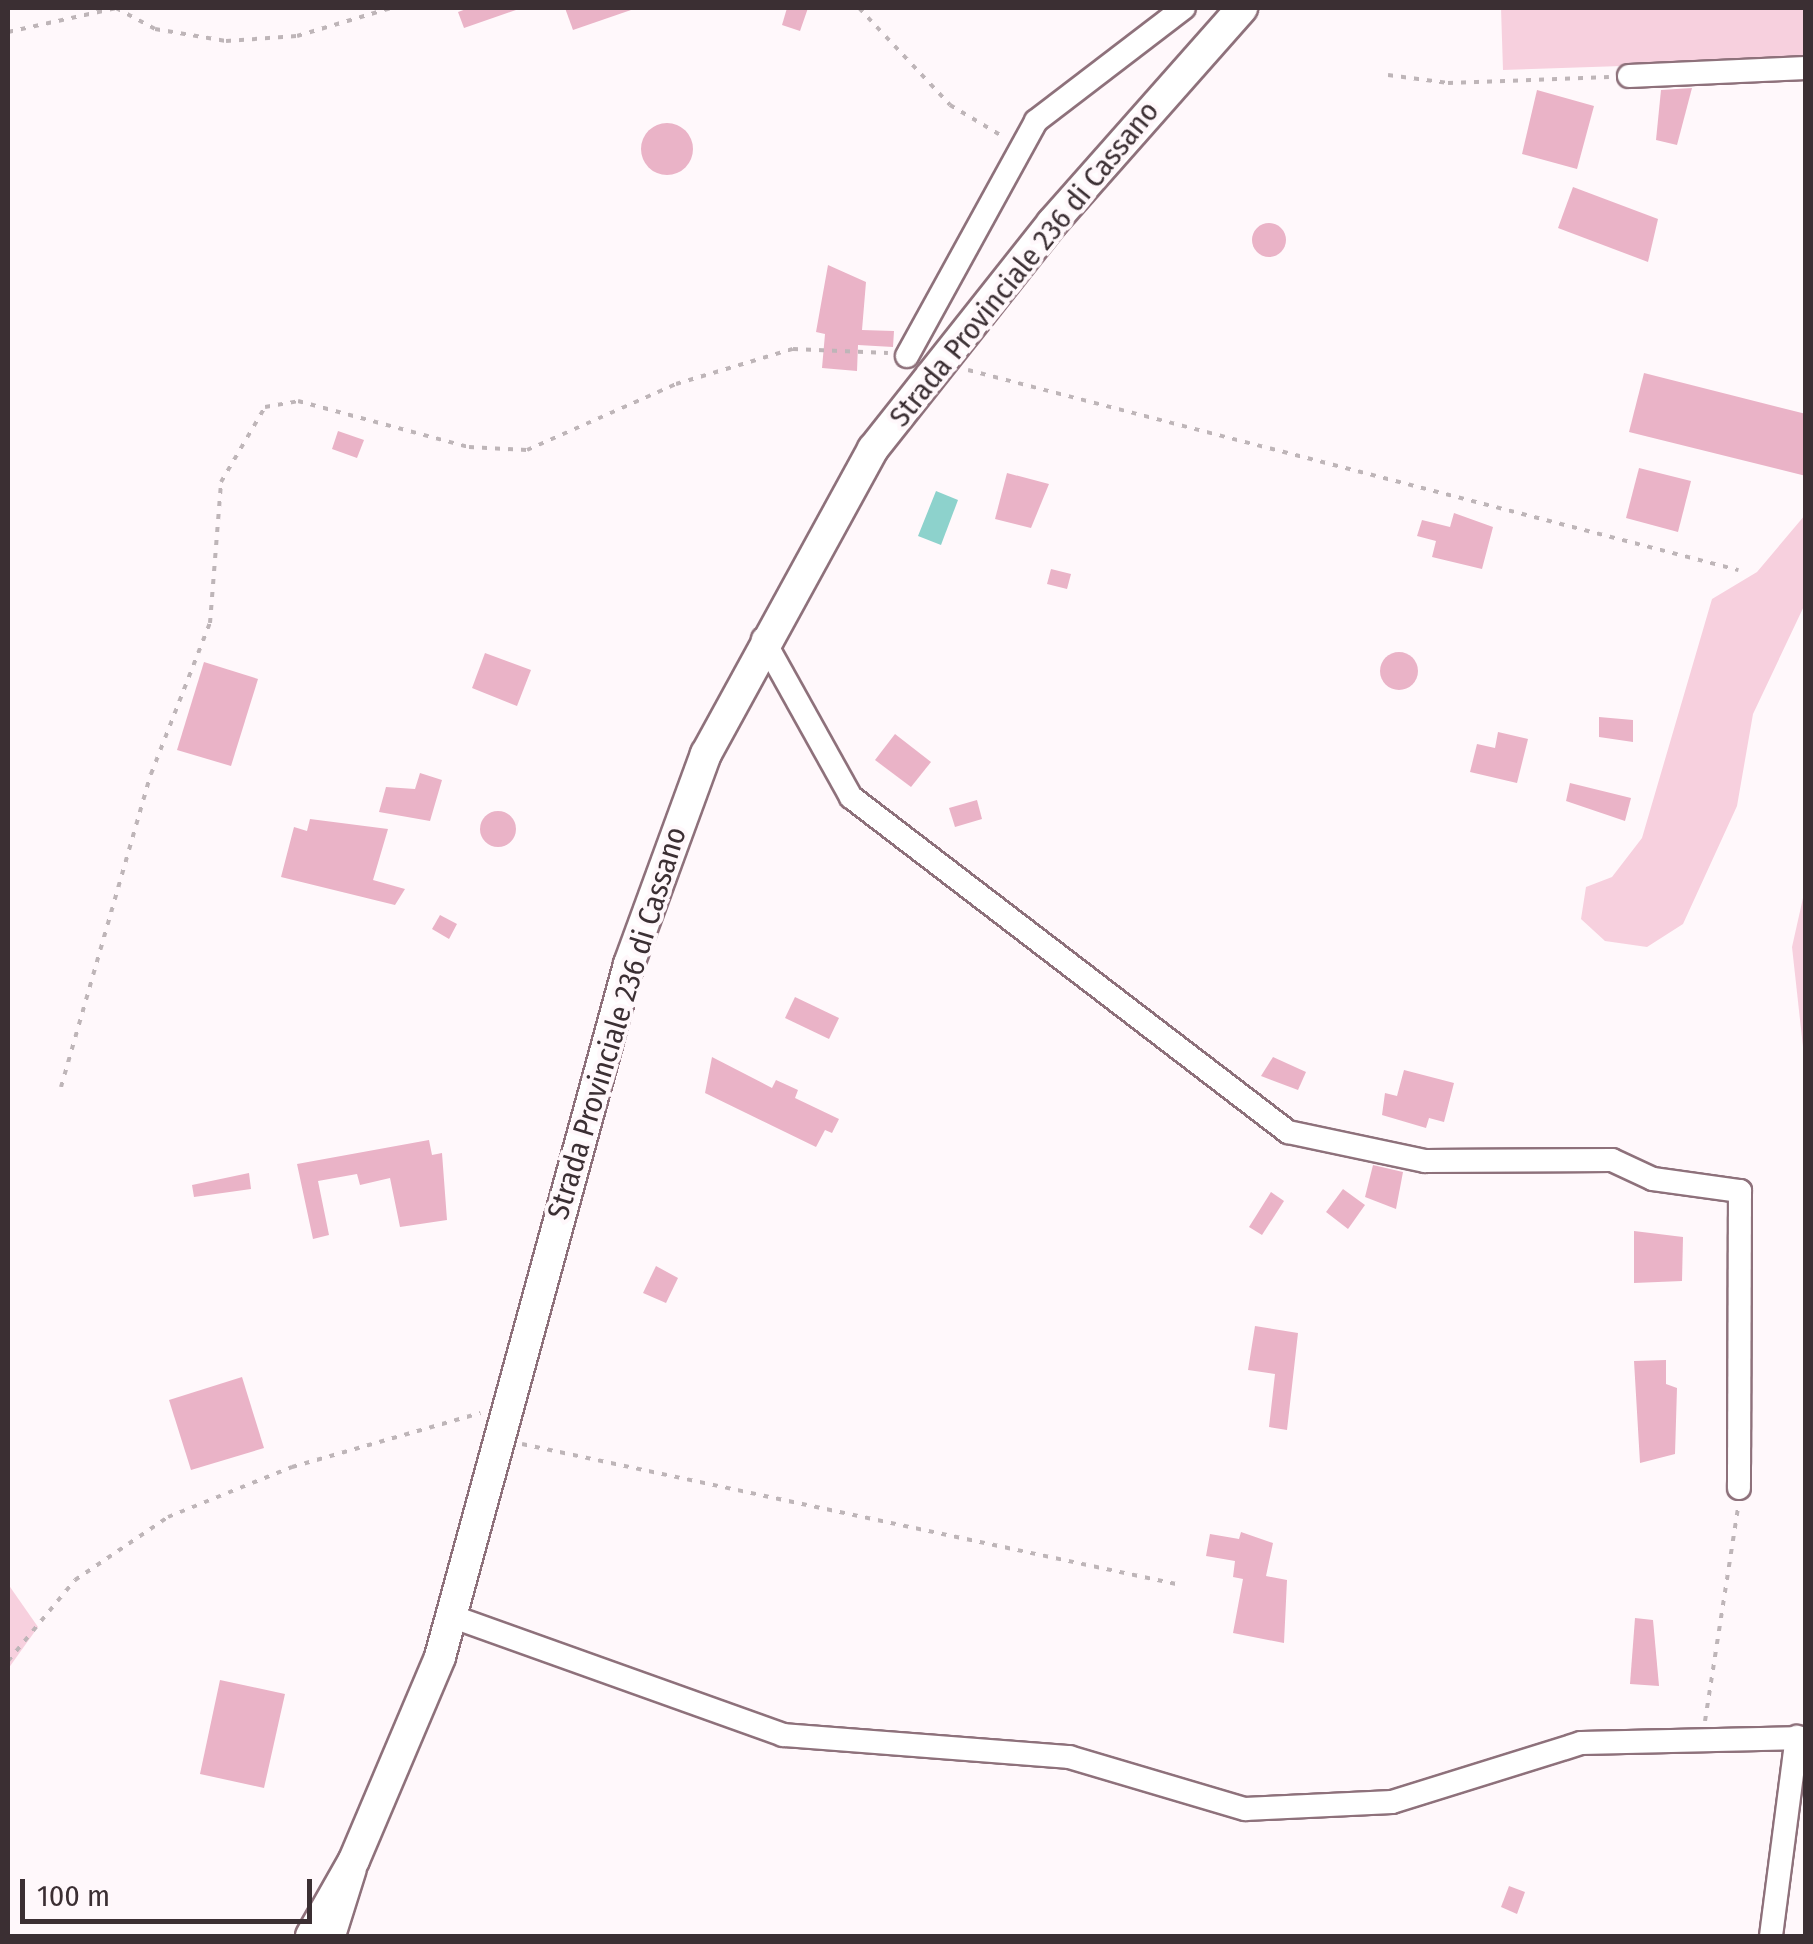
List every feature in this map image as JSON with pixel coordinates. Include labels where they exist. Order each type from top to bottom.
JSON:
[{"type":"main road","name":"Strada Provinciale 236 di Cassano","points":[[311,1936],[354,1860],[451,1616],[659,868],[763,639],[873,449],[943,356],[1242,8]]},
{"type":"street","points":[[907,356],[1019,146],[1058,99],[1184,8]]},
{"type":"street","points":[[1628,76],[1806,68]]},
{"type":"street","points":[[763,639],[850,797],[1288,1132],[1424,1161],[1612,1160],[1654,1179],[1740,1191],[1740,1488]]},
{"type":"street","points":[[451,1616],[782,1736],[1069,1756],[1245,1809],[1392,1802],[1581,1743],[1801,1738],[1771,1936]]},
{"type":"street","points":[[334,1936],[354,1860]]},
{"type":"path","points":[[8,32],[116,8],[156,29],[226,42],[296,36],[391,8]]},
{"type":"path","points":[[859,8],[950,105],[1019,146]]},
{"type":"path","points":[[1388,75],[1448,83],[1628,76]]},
{"type":"path","points":[[61,1087],[152,774],[210,622],[220,482],[265,407],[298,401],[468,447],[528,450],[676,384],[793,349],[907,356]]},
{"type":"path","points":[[943,356],[961,368],[1738,570]]},
{"type":"path","points":[[8,1661],[76,1580],[168,1517],[292,1467],[398,1443],[508,1402]]},
{"type":"path","points":[[498,1439],[1176,1584]]},
{"type":"path","points":[[1700,1738],[1740,1488]]},
{"type":"shaded area","points":[[1501,8],[1805,10],[1805,60],[1503,70]]},
{"type":"shaded area","points":[[1805,515],[1805,604],[1753,714],[1737,806],[1683,924],[1647,947],[1605,941],[1581,919],[1586,887],[1612,877],[1642,838],[1712,599],[1757,572]]},
{"type":"shaded area","points":[[1805,889],[1805,1065],[1792,947]]},
{"type":"shaded area","points":[[8,1584],[38,1627],[8,1669]]},
{"type":"water","points":[[936,491],[958,500],[941,545],[918,536]]},
{"type":"building","points":[[469,8],[516,10],[464,28],[458,12]]},
{"type":"building","points":[[565,8],[631,8],[631,10],[573,30]]},
{"type":"building","points":[[787,8],[808,8],[800,31],[782,25]]},
{"type":"building","points":[[1692,88],[1677,145],[1656,140],[1661,90]]},
{"type":"building","points":[[1537,90],[1594,106],[1577,169],[1522,154]]},
{"type":"building","points":[[667,123],[685,131],[693,149],[685,167],[667,175],[649,167],[641,149],[649,131]]},
{"type":"building","points":[[1573,187],[1658,219],[1648,262],[1558,228]]},
{"type":"building","points":[[1269,223],[1281,228],[1286,240],[1281,252],[1269,257],[1257,252],[1252,240],[1257,228]]},
{"type":"building","points":[[828,265],[866,282],[862,330],[894,331],[893,347],[858,345],[857,371],[822,368],[825,334],[816,332]]},
{"type":"building","points":[[1644,373],[1806,414],[1806,476],[1629,432]]},
{"type":"building","points":[[338,431],[364,440],[357,458],[332,449]]},
{"type":"building","points":[[1639,468],[1691,481],[1678,532],[1626,518]]},
{"type":"building","points":[[1007,473],[1049,484],[1031,528],[995,519]]},
{"type":"building","points":[[1454,513],[1493,527],[1482,569],[1432,557],[1436,541],[1417,536],[1422,520],[1450,527]]},
{"type":"building","points":[[1051,569],[1071,574],[1067,589],[1047,584]]},
{"type":"building","points":[[1399,652],[1412,658],[1418,671],[1412,684],[1399,690],[1386,684],[1380,671],[1386,658]]},
{"type":"building","points":[[485,653],[531,670],[517,706],[472,688]]},
{"type":"building","points":[[204,662],[258,679],[231,766],[177,750]]},
{"type":"building","points":[[1599,717],[1633,720],[1633,742],[1599,737]]},
{"type":"building","points":[[1498,732],[1528,739],[1517,783],[1470,772],[1477,744],[1495,748]]},
{"type":"building","points":[[895,734],[931,762],[911,787],[875,760]]},
{"type":"building","points":[[420,773],[442,780],[430,821],[379,812],[386,787],[415,789]]},
{"type":"building","points":[[1570,783],[1631,798],[1625,821],[1566,801]]},
{"type":"building","points":[[977,800],[982,819],[955,827],[949,808]]},
{"type":"building","points":[[498,811],[511,816],[516,829],[511,842],[498,847],[485,842],[480,829],[485,816]]},
{"type":"building","points":[[310,819],[388,829],[373,880],[405,889],[395,905],[281,877],[294,827],[307,831]]},
{"type":"building","points":[[440,915],[457,924],[449,939],[432,929]]},
{"type":"building","points":[[795,997],[839,1018],[829,1039],[785,1018]]},
{"type":"building","points":[[712,1057],[772,1088],[776,1080],[798,1090],[795,1098],[839,1119],[832,1133],[825,1130],[816,1147],[705,1093]]},
{"type":"building","points":[[1273,1057],[1306,1072],[1298,1090],[1261,1076]]},
{"type":"building","points":[[1404,1070],[1454,1083],[1444,1122],[1429,1118],[1426,1128],[1382,1115],[1385,1093],[1397,1096]]},
{"type":"building","points":[[429,1140],[432,1155],[442,1153],[447,1220],[400,1227],[390,1178],[360,1185],[357,1174],[318,1181],[329,1235],[313,1239],[297,1164]]},
{"type":"building","points":[[1373,1165],[1403,1172],[1396,1209],[1365,1197]]},
{"type":"building","points":[[249,1173],[251,1189],[194,1197],[192,1185]]},
{"type":"building","points":[[1343,1189],[1365,1205],[1348,1229],[1326,1212]]},
{"type":"building","points":[[1271,1192],[1284,1201],[1262,1235],[1249,1227]]},
{"type":"building","points":[[1634,1231],[1683,1237],[1682,1281],[1634,1283]]},
{"type":"building","points":[[656,1266],[678,1278],[666,1303],[643,1293]]},
{"type":"building","points":[[1255,1326],[1298,1333],[1287,1430],[1269,1427],[1275,1374],[1248,1370]]},
{"type":"building","points":[[1666,1360],[1666,1384],[1677,1388],[1675,1454],[1640,1463],[1634,1361]]},
{"type":"building","points":[[242,1377],[264,1448],[191,1470],[169,1400]]},
{"type":"building","points":[[1241,1532],[1273,1543],[1266,1576],[1287,1580],[1284,1643],[1233,1633],[1243,1579],[1233,1577],[1235,1561],[1206,1556],[1210,1534],[1239,1539]]},
{"type":"building","points":[[1635,1618],[1653,1620],[1659,1686],[1630,1684]]},
{"type":"building","points":[[220,1680],[285,1694],[264,1788],[200,1774]]},
{"type":"building","points":[[1509,1886],[1525,1892],[1517,1914],[1501,1907]]}]
